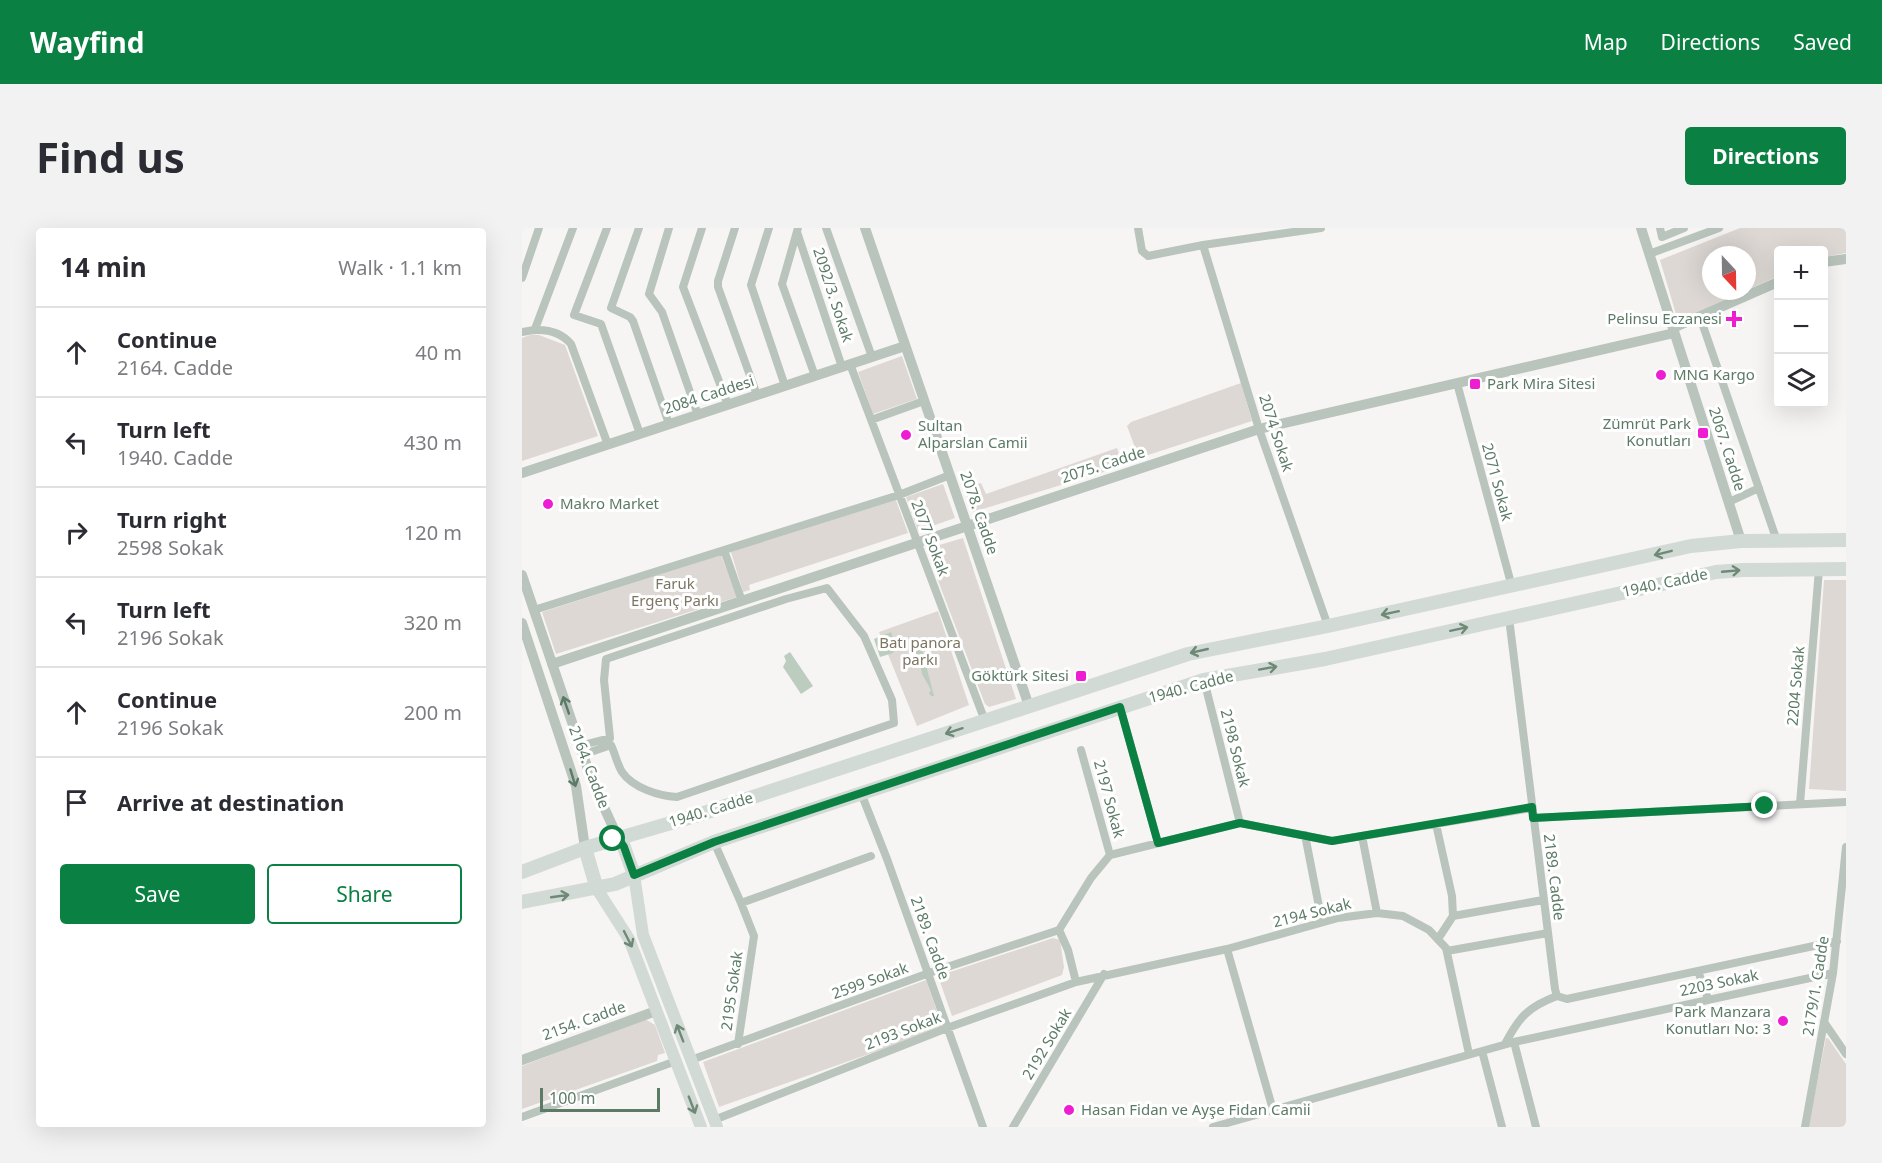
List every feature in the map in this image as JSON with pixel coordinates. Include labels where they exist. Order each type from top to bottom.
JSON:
[{"type":"main road","name":"1940. Cadde","points":[[522,872],[585,848],[695,816],[1188,654],[1328,627],[1691,546],[1741,541],[1846,540]]},
{"type":"main road","name":"1940. Cadde","points":[[522,902],[615,884],[714,842],[1204,680],[1324,659],[1716,573],[1743,570],[1846,569]]},
{"type":"main road","name":"2164. Cadde","points":[[618,838],[624,847],[634,875],[643,935],[715,1124]]},
{"type":"main road","name":"2164. Cadde","points":[[585,848],[597,889],[629,939],[701,1127]]},
{"type":"street","points":[[522,278],[539,228]]},
{"type":"street","points":[[535,329],[573,228]]},
{"type":"street","points":[[607,228],[574,315],[601,324],[640,434]]},
{"type":"street","points":[[639,228],[610,308],[632,319],[669,424]]},
{"type":"street","points":[[669,228],[650,290],[651,298],[662,312],[698,415]]},
{"type":"street","points":[[702,228],[683,286],[728,405]]},
{"type":"street","points":[[735,228],[718,281],[757,395]]},
{"type":"street","points":[[769,228],[751,285],[785,386]]},
{"type":"street","points":[[826,228],[872,357]]},
{"type":"street","name":"2078. Cadde","points":[[865,228],[1029,706]]},
{"type":"street","points":[[1138,228],[1142,250],[1148,256],[1203,245],[1321,228]]},
{"type":"street","name":"2067. Cadde","points":[[1641,228],[1741,541]]},
{"type":"street","points":[[1660,228],[1662,237],[1684,228]]},
{"type":"street","points":[[1649,254],[1719,228]]},
{"type":"street","points":[[798,230],[784,275],[783,287],[815,376]]},
{"type":"street","name":"2092/3. Sokak","points":[[798,230],[846,365]]},
{"type":"street","name":"2074 Sokak","points":[[1203,245],[1259,429],[1328,627]]},
{"type":"street","points":[[1828,261],[1846,259]]},
{"type":"street","name":"2075. Cadde","points":[[552,664],[1259,429],[1674,331],[1774,284]]},
{"type":"street","points":[[1700,317],[1778,541]]},
{"type":"street","points":[[522,332],[535,329],[559,334],[571,344],[608,445]]},
{"type":"street","name":"2084 Caddesi","points":[[522,473],[905,346]]},
{"type":"street","name":"2077 Sokak","points":[[846,365],[871,420],[985,721]]},
{"type":"street","name":"2071 Sokak","points":[[1457,383],[1512,587]]},
{"type":"street","points":[[871,420],[924,401]]},
{"type":"street","points":[[534,610],[899,495],[950,475]]},
{"type":"street","points":[[1729,502],[1759,488]]},
{"type":"street","points":[[724,550],[742,601]]},
{"type":"street","name":"2204 Sokak","points":[[1800,804],[1819,570]]},
{"type":"street","name":"2164. Cadde","points":[[522,575],[581,750],[599,798],[618,838]]},
{"type":"street","points":[[827,588],[864,636],[892,700],[894,723],[677,797],[662,796],[635,783],[623,773],[610,741],[604,680],[606,659],[786,599],[827,588]]},
{"type":"street","name":"2189. Cadde","points":[[1509,618],[1557,996]]},
{"type":"street","name":"2164. Cadde","points":[[522,623],[524,635],[576,786],[585,848]]},
{"type":"street","name":"2198 Sokak","points":[[1204,680],[1240,823]]},
{"type":"street","points":[[1120,707],[1158,843]]},
{"type":"street","points":[[581,750],[610,741]]},
{"type":"street","name":"2197 Sokak","points":[[1081,750],[1110,855]]},
{"type":"street","name":"2189. Cadde","points":[[861,793],[983,1127]]},
{"type":"street","points":[[1533,818],[1846,802]]},
{"type":"street","points":[[1076,982],[1068,950],[1059,930],[1091,878],[1110,855],[1240,823],[1332,841],[1532,807]]},
{"type":"street","points":[[1436,824],[1452,896],[1453,916],[1438,939]]},
{"type":"street","points":[[1305,836],[1322,922]]},
{"type":"street","points":[[1362,837],[1377,913]]},
{"type":"street","name":"2195 Sokak","points":[[714,842],[754,936],[738,1044]]},
{"type":"street","name":"2179/1. Cadde","points":[[1805,1127],[1843,911],[1846,847]]},
{"type":"street","points":[[741,903],[871,856]]},
{"type":"street","points":[[1453,916],[1543,900]]},
{"type":"street","name":"2194 Sokak","points":[[1104,974],[1227,949],[1338,918],[1377,913],[1403,916],[1430,930],[1447,951],[1469,1054]]},
{"type":"street","name":"2599 Sokak","points":[[691,1060],[928,973],[1059,930]]},
{"type":"street","points":[[1447,951],[1548,933]]},
{"type":"street","name":"2203 Sokak","points":[[1557,996],[1567,999],[1836,941]]},
{"type":"street","points":[[1227,949],[1273,1110]]},
{"type":"street","points":[[1698,971],[1708,999]]},
{"type":"street","name":"2203 Sokak","points":[[1505,1044],[1833,973]]},
{"type":"street","name":"2193 Sokak","points":[[715,1124],[947,1028],[1104,974]]},
{"type":"street","name":"2192 Sokak","points":[[1013,1127],[1104,974]]},
{"type":"street","points":[[1213,1127],[1246,1123],[1273,1110],[1505,1044],[1519,1020],[1530,1009],[1557,996]]},
{"type":"street","name":"2154. Cadde","points":[[522,1060],[656,1011]]},
{"type":"street","points":[[1824,1022],[1846,1054]]},
{"type":"street","points":[[1514,1042],[1536,1127]]},
{"type":"street","points":[[1482,1051],[1502,1127]]},
{"type":"street","points":[[522,1117],[676,1061]]},
{"type":"green space","points":[[1740,228],[1846,228],[1846,253],[1828,256],[1828,246],[1774,246],[1774,278],[1756,286],[1756,246],[1702,246],[1702,300],[1725,300],[1678,321],[1660,260]]},
{"type":"green space","points":[[539,335],[565,345],[598,436],[522,461],[522,338]]},
{"type":"green space","points":[[902,356],[917,399],[873,414],[858,372]]},
{"type":"green space","points":[[1241,383],[1252,421],[1139,458],[1127,426],[1131,422]]},
{"type":"green space","points":[[1117,448],[1120,457],[1117,468],[973,512],[964,488],[981,483],[986,494]]},
{"type":"green space","points":[[943,484],[955,518],[918,531],[906,497]]},
{"type":"green space","name":"Faruk Ergenç Parkı","points":[[896,500],[908,533],[749,585],[750,590],[743,592],[731,552]]},
{"type":"green space","points":[[963,538],[1016,699],[989,707],[985,704],[926,549]]},
{"type":"green space","name":"Faruk Ergenç Parkı","points":[[721,555],[737,597],[556,654],[542,612]]},
{"type":"green space","points":[[1824,580],[1846,580],[1846,791],[1809,789]]},
{"type":"green space","name":"Batı panora parkı","points":[[938,611],[969,705],[917,726],[879,632]]},
{"type":"green space","points":[[1053,938],[1060,940],[1064,967],[1062,975],[952,1016],[938,976]]},
{"type":"green space","points":[[926,980],[942,1026],[937,1030],[719,1107],[703,1062]]},
{"type":"green space","points":[[645,1019],[655,1025],[665,1053],[658,1055],[657,1061],[522,1109],[522,1066]]},
{"type":"green space","points":[[1826,1038],[1846,1064],[1846,1127],[1808,1127]]},
{"type":"shaded area","points":[[891,632],[896,646],[893,653],[880,657],[874,639]]},
{"type":"shaded area","points":[[921,646],[934,696],[929,693],[931,690],[922,674],[919,657],[913,653],[913,648]]},
{"type":"shaded area","points":[[790,652],[813,686],[801,694],[783,667],[786,661],[784,656]]},
{"type":"place","name":"Pelinsu Eczanesi","points":[[1734,319]]},
{"type":"place","name":"MNG Kargo","points":[[1661,375]]},
{"type":"place","name":"Park Mira Sitesi","points":[[1475,384]]},
{"type":"place","name":"Zümrüt Park Konutları","points":[[1703,433]]},
{"type":"place","name":"Sultan Alparslan Camii","points":[[906,435]]},
{"type":"place","name":"Makro Market","points":[[548,504]]},
{"type":"place","name":"Göktürk Sitesi","points":[[1081,676]]},
{"type":"place","name":"Park Manzara Konutları No: 3","points":[[1783,1021]]},
{"type":"place","name":"Hasan Fidan ve Ayşe Fidan Camii","points":[[1069,1110]]},
{"type":"route","points":[[613,839],[618,838],[624,847],[634,875],[714,842],[1120,707],[1158,843],[1240,823],[1332,841],[1484,817],[1532,807],[1533,818],[1765,806]]}]
